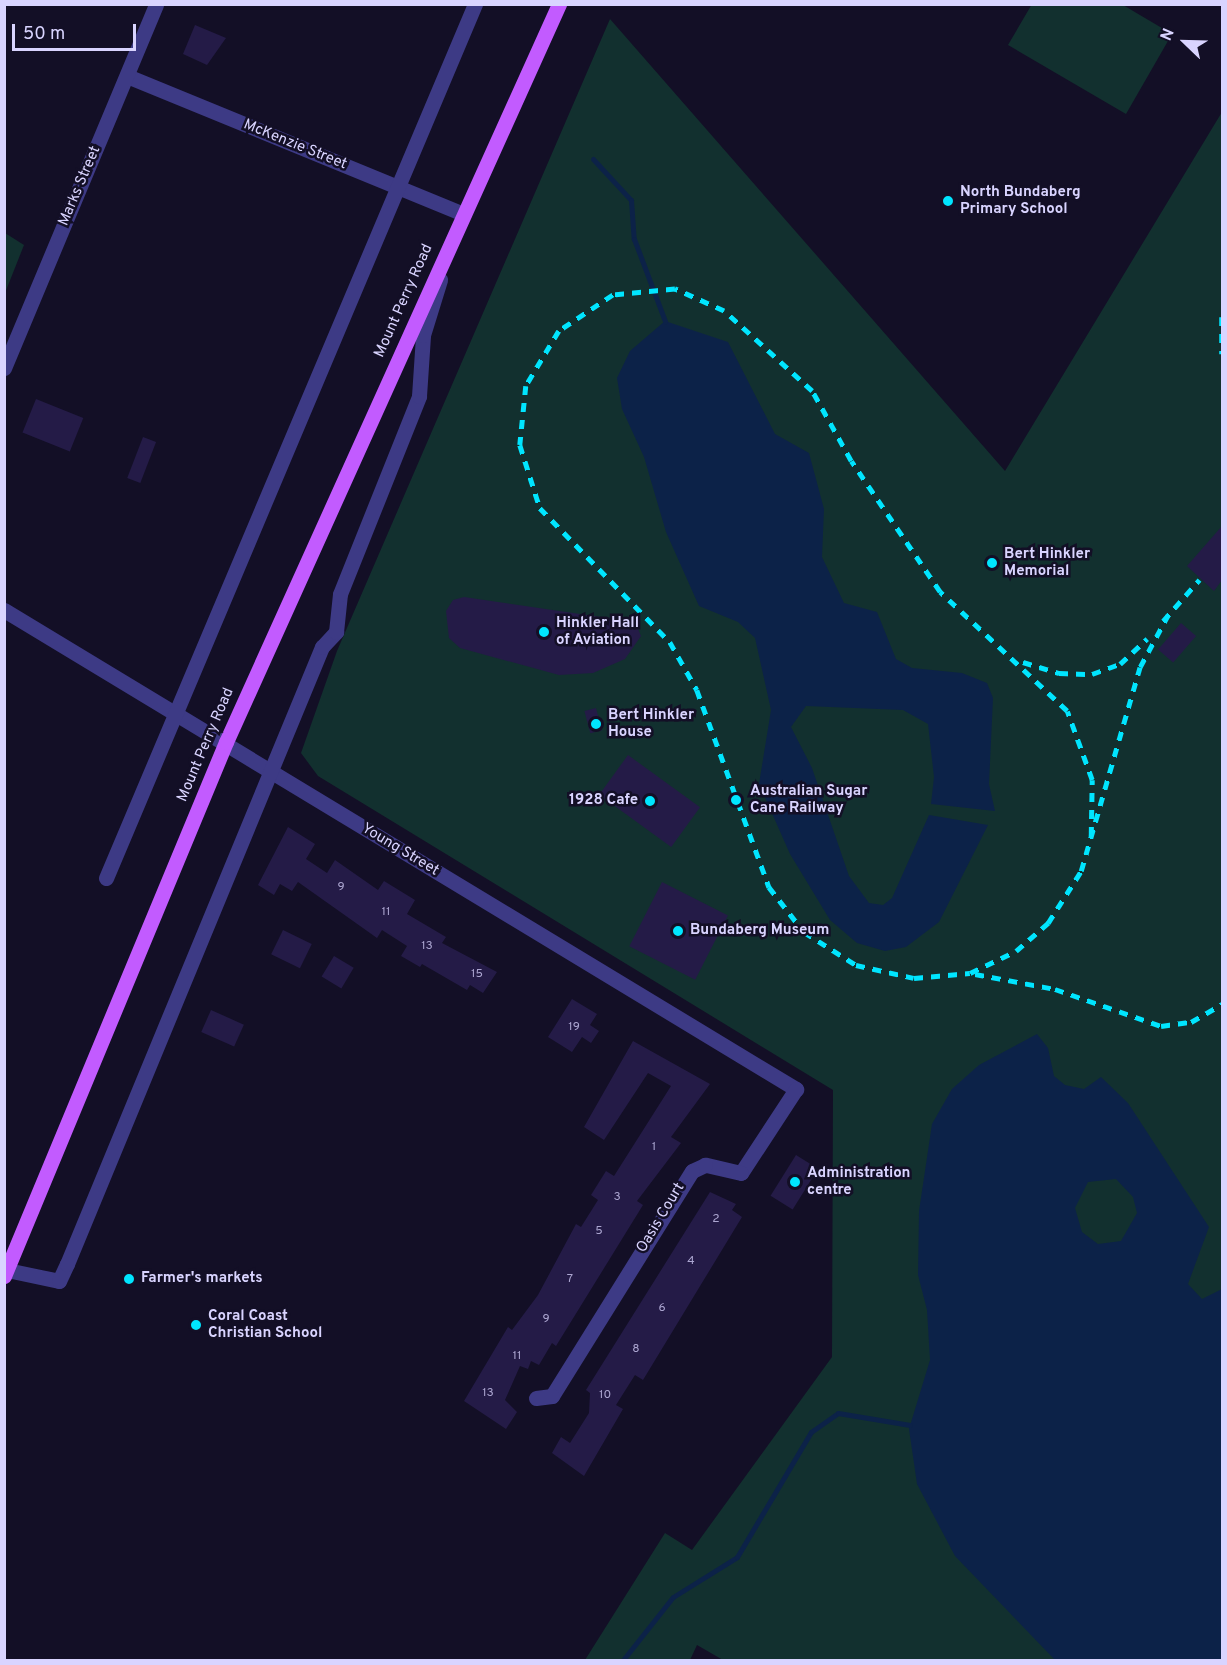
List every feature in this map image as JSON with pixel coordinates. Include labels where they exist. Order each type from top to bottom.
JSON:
[{"type":"main road","name":"Mount Perry Road","points":[[6,1273],[226,742],[559,4]]},
{"type":"street","name":"Marks Street","points":[[4,368],[156,4]]},
{"type":"street","points":[[106,878],[476,4]]},
{"type":"street","name":"McKenzie Street","points":[[127,76],[464,214]]},
{"type":"street","name":"Mount Perry Road","points":[[6,1273],[59,1281],[322,647],[336,632],[340,594],[419,396],[423,335],[454,234]]},
{"type":"street","name":"Young Street","points":[[4,610],[175,711],[270,771],[796,1089]]},
{"type":"street","name":"Oasis Court","points":[[549,1401],[692,1171],[705,1165],[741,1173],[796,1089]]},
{"type":"green space","points":[[1032,4],[1123,5],[1172,34],[1126,114],[1008,45]]},
{"type":"green space","points":[[610,19],[1005,471],[1222,112],[1222,1660],[723,1660],[697,1645],[690,1660],[585,1660],[665,1533],[692,1550],[832,1357],[833,1090],[318,776],[301,753],[337,651]]},
{"type":"green space","points":[[5,233],[24,245],[5,293]]},
{"type":"water","points":[[665,321],[728,342],[775,434],[809,453],[824,509],[822,557],[844,603],[877,612],[896,659],[912,668],[962,673],[987,683],[993,698],[989,784],[995,811],[931,804],[934,777],[928,724],[903,710],[806,706],[791,727],[812,768],[849,876],[869,903],[883,905],[892,898],[929,815],[988,825],[939,922],[906,947],[885,951],[857,943],[830,920],[790,854],[759,784],[771,710],[755,638],[738,622],[699,606],[666,532],[644,457],[622,409],[617,378],[630,351]]},
{"type":"water","points":[[1037,1034],[1048,1048],[1054,1076],[1065,1085],[1084,1089],[1101,1077],[1128,1103],[1209,1227],[1188,1284],[1202,1299],[1222,1289],[1222,1660],[1055,1660],[955,1556],[917,1484],[909,1429],[930,1360],[927,1310],[918,1275],[919,1211],[932,1124],[952,1089],[979,1065]],"holes":[[[1116,1179],[1133,1197],[1137,1213],[1121,1241],[1098,1244],[1082,1232],[1075,1208],[1088,1182]]]},
{"type":"building","points":[[195,25],[226,38],[207,65],[183,54]]},
{"type":"building","points":[[36,399],[83,418],[70,451],[23,432]]},
{"type":"building","points":[[143,437],[156,442],[140,483],[127,478]]},
{"type":"building","points":[[1222,526],[1222,580],[1214,591],[1187,566]]},
{"type":"building","name":"Hinkler Hall of Aviation","points":[[464,597],[635,622],[641,636],[625,659],[593,673],[559,675],[460,648],[449,638],[446,611],[453,600]]},
{"type":"building","points":[[1181,623],[1196,636],[1173,663],[1158,649]]},
{"type":"building","name":"Bert Hinkler House","points":[[596,708],[602,730],[590,733],[584,711]]},
{"type":"building","name":"1928 Cafe","points":[[628,755],[700,807],[671,847],[599,795]]},
{"type":"building","points":[[288,827],[315,844],[306,859],[327,873],[335,860],[378,890],[384,881],[415,900],[407,914],[446,937],[442,943],[497,972],[483,993],[470,985],[467,990],[422,964],[420,967],[401,956],[407,946],[382,930],[377,938],[298,882],[292,891],[280,884],[274,895],[258,885]]},
{"type":"building","name":"Bundaberg Museum","points":[[662,882],[728,916],[695,980],[629,946]]},
{"type":"building","points":[[283,930],[312,944],[300,968],[271,954]]},
{"type":"building","points":[[334,956],[354,968],[341,988],[322,977]]},
{"type":"building","points":[[572,999],[597,1014],[590,1025],[599,1031],[591,1043],[582,1037],[572,1052],[548,1037]]},
{"type":"building","points":[[211,1010],[244,1025],[234,1047],[201,1032]]},
{"type":"building","points":[[633,1041],[710,1084],[671,1137],[681,1143],[637,1201],[643,1205],[556,1346],[552,1343],[539,1365],[531,1361],[528,1369],[520,1366],[505,1400],[517,1412],[506,1429],[464,1401],[508,1327],[512,1330],[538,1295],[576,1224],[581,1227],[598,1200],[591,1195],[606,1171],[614,1176],[671,1086],[648,1073],[604,1140],[584,1127]]},
{"type":"building","name":"Administration centre","points":[[796,1155],[818,1169],[793,1209],[771,1196]]},
{"type":"building","points":[[710,1192],[736,1204],[732,1210],[742,1217],[643,1380],[635,1375],[616,1405],[623,1409],[584,1476],[552,1453],[561,1437],[570,1443],[589,1413],[590,1393],[586,1390]]},
{"type":"waterway","points":[[593,159],[631,200],[634,239],[665,321]]},
{"type":"waterway","points":[[623,1660],[673,1597],[737,1557],[811,1432],[838,1413],[910,1425]]},
{"type":"railway","points":[[1091,836],[1092,780],[1067,711],[940,592],[851,461],[812,391],[724,311],[675,289],[613,295],[559,331],[526,386],[520,445],[540,508],[670,642],[697,690],[769,887],[804,932],[856,965],[914,978],[970,973],[1016,951],[1048,923],[1081,871],[1140,667],[1168,615]]},
{"type":"railway","points":[[1222,317],[1222,354]]},
{"type":"railway","points":[[1163,621],[1199,580]]},
{"type":"railway","points":[[1023,662],[1059,673],[1092,674],[1120,664],[1147,639]]},
{"type":"railway","points":[[975,974],[1055,989],[1161,1026],[1191,1022],[1222,1004]]},
{"type":"place","name":"North Bundaberg Primary School","points":[[948,201]]},
{"type":"place","name":"Bert Hinkler Memorial","points":[[992,563]]},
{"type":"place","name":"Hinkler Hall of Aviation","points":[[544,632]]},
{"type":"place","name":"Bert Hinkler House","points":[[596,724]]},
{"type":"place","name":"Australian Sugar Cane Railway","points":[[736,800]]},
{"type":"place","name":"1928 Cafe","points":[[650,801]]},
{"type":"place","name":"Bundaberg Museum","points":[[678,931]]},
{"type":"place","name":"Administration centre","points":[[795,1182]]},
{"type":"place","name":"Farmer's markets","points":[[129,1279]]},
{"type":"place","name":"Coral Coast Christian School","points":[[196,1325]]}]
